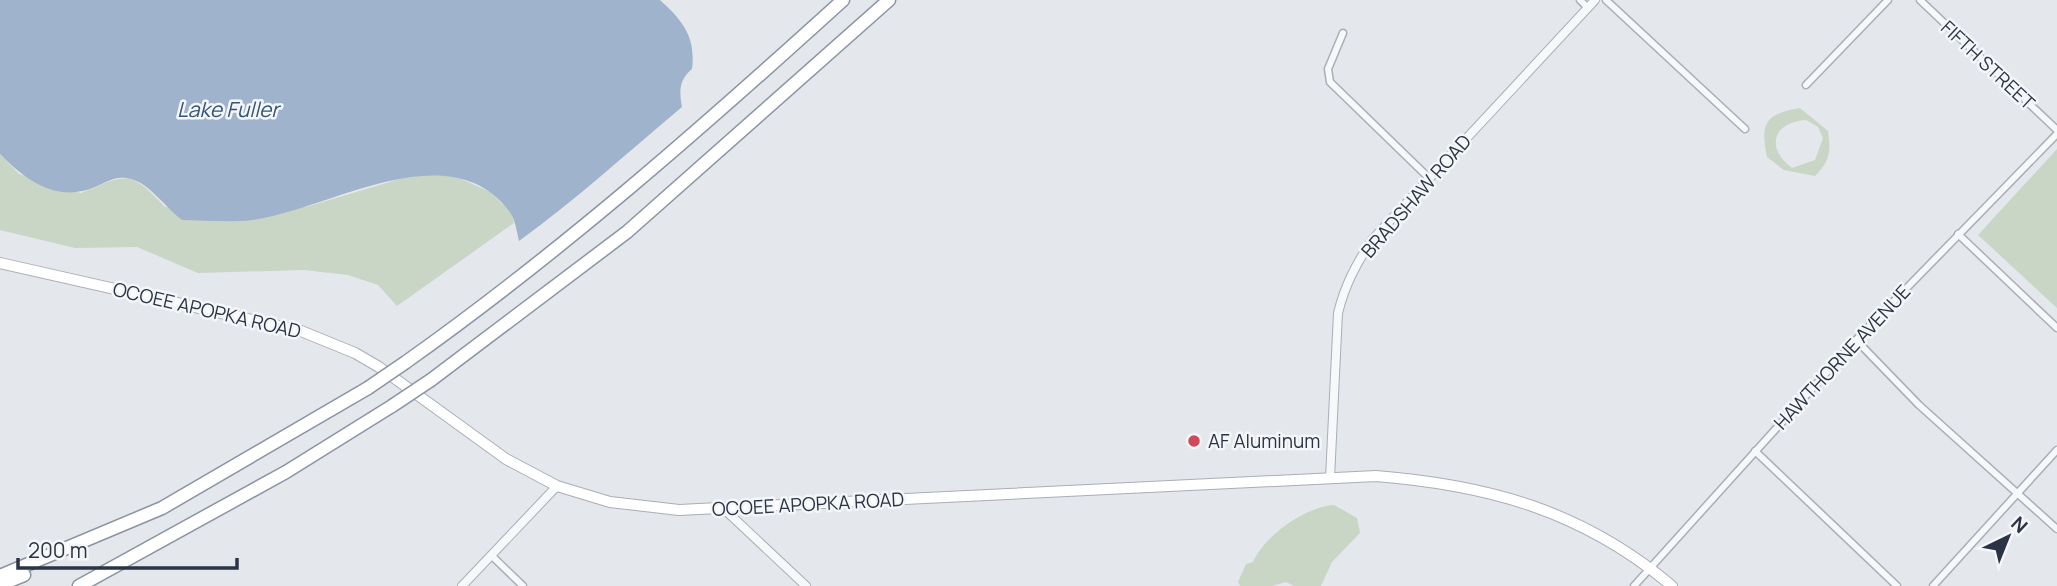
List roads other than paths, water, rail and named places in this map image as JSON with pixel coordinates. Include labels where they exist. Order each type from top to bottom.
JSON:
[{"type":"highway","points":[[0,585],[146,515],[368,387],[406,362],[517,282],[616,202],[843,0]]},
{"type":"highway","points":[[79,586],[286,472],[430,380],[627,232],[889,0]]},
{"type":"highway","points":[[0,576],[146,515]]},
{"type":"main road","name":"OCOEE APOPKA ROAD","points":[[0,263],[272,322],[332,342],[379,368],[506,459],[557,486],[610,502],[647,508],[723,508],[1376,476],[1447,482],[1508,497],[1578,524],[1650,568],[1672,586]]},
{"type":"street","points":[[1580,0],[1588,8]]},
{"type":"street","name":"BRADSHAW ROAD","points":[[1330,478],[1338,313],[1344,288],[1372,240],[1595,0]]},
{"type":"street","points":[[1606,0],[1745,129]]},
{"type":"street","points":[[1806,85],[1888,0]]},
{"type":"street","name":"FIFTH STREET","points":[[1920,0],[2057,132]]},
{"type":"street","points":[[1343,33],[1328,69],[1330,82],[1429,178]]},
{"type":"street","name":"HAWTHORNE AVENUE","points":[[1634,586],[1857,340],[2057,132]]},
{"type":"street","points":[[1958,234],[2057,328]]},
{"type":"street","points":[[1857,340],[1926,412],[2057,529]]},
{"type":"street","points":[[1933,586],[2057,450]]},
{"type":"street","points":[[1755,451],[1897,586]]},
{"type":"street","points":[[463,586],[557,486]]},
{"type":"street","points":[[723,508],[806,586]]},
{"type":"street","points":[[491,555],[523,586]]},
{"type":"water","name":"Lake Fuller","points":[[0,0],[660,0],[686,30],[692,48],[692,69],[681,86],[682,107],[519,241],[509,211],[484,188],[454,177],[421,176],[386,182],[252,220],[182,220],[151,191],[131,179],[117,178],[81,191],[56,191],[32,181],[0,154]]},
{"type":"place","name":"AF Aluminum","points":[[1194,441]]}]
